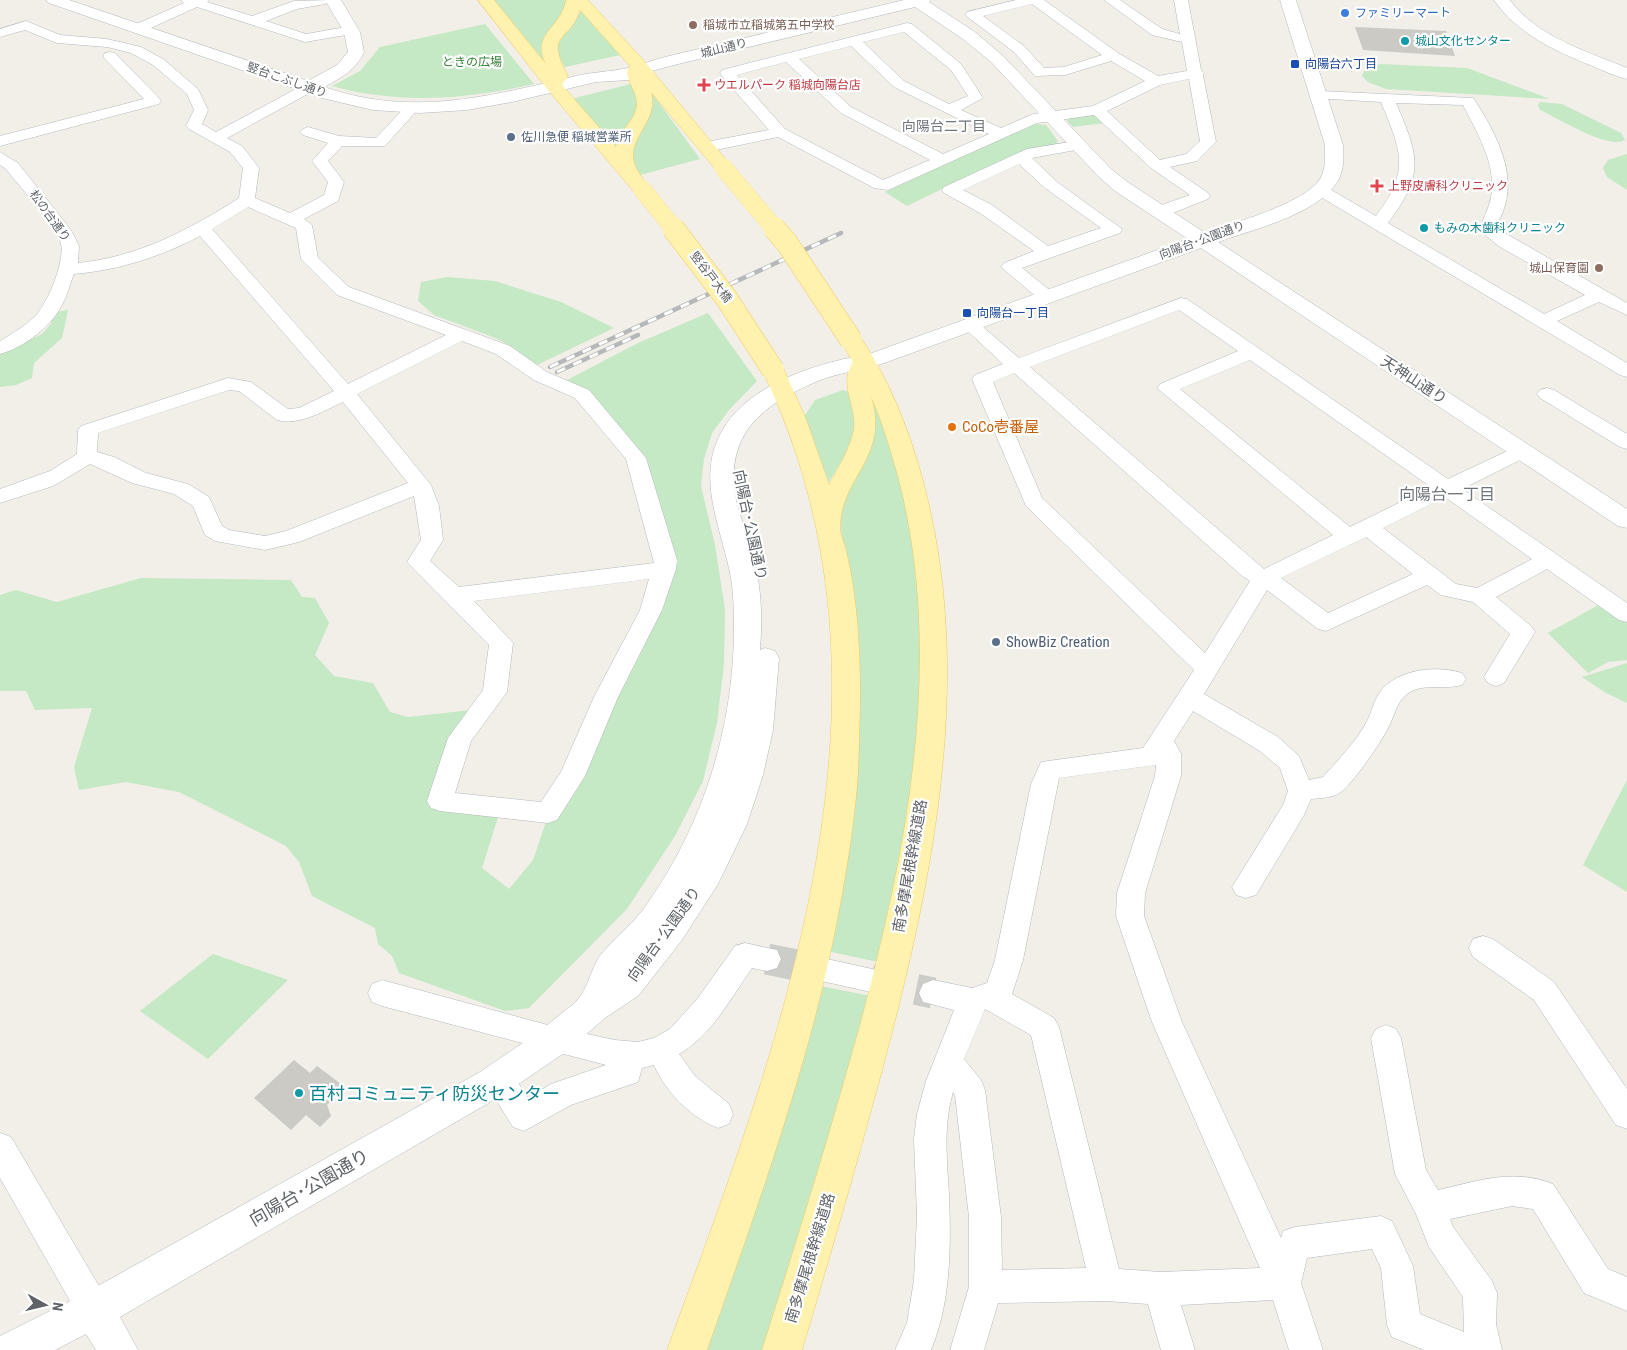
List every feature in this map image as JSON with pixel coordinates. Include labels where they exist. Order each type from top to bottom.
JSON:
[{"type":"main road","points":[[486,0],[562,84],[629,173]]},
{"type":"main road","points":[[562,84],[560,76],[549,59],[548,43],[573,10],[574,0]]},
{"type":"main road","points":[[580,0],[639,65],[706,147]]},
{"type":"main road","points":[[629,173],[624,151],[642,116],[646,101],[642,88],[635,80],[639,65]]},
{"type":"main road","name":"南多摩尾根幹線道路","points":[[706,147],[787,243],[869,369],[898,434],[915,496],[929,571],[935,651],[930,739],[917,845],[877,1026],[825,1214],[782,1350]]},
{"type":"main road","name":"竪谷戸大橋","points":[[629,173],[703,264],[742,317],[780,383],[798,426],[828,528]]},
{"type":"main road","points":[[688,1350],[744,1191],[786,1060],[816,948],[832,867],[842,792],[846,719],[842,599],[828,528],[837,492],[858,452],[865,430],[865,409],[855,376],[869,369]]},
{"type":"street","name":"竪台こぶし通り","points":[[54,0],[338,98],[363,103],[413,107],[468,106],[562,84]]},
{"type":"street","points":[[253,21],[294,5],[325,0]]},
{"type":"street","points":[[216,138],[331,77],[355,57],[358,48],[357,38],[333,0]]},
{"type":"street","name":"城山通り","points":[[639,65],[898,0]]},
{"type":"street","points":[[1113,56],[1065,71],[1040,73],[1019,49],[972,15],[1033,0],[1113,56],[1156,81]]},
{"type":"street","points":[[1111,0],[1157,32],[1190,40]]},
{"type":"street","points":[[1157,165],[1191,158],[1208,142],[1197,74],[1181,0]]},
{"type":"street","name":"向陽台･公園通り","points":[[14,1350],[94,1310],[498,1079],[555,1040],[592,1007],[626,986],[671,930],[711,867],[732,824],[748,775],[758,730],[764,686],[765,602],[756,544],[737,479],[736,467],[744,438],[755,415],[780,383],[869,369],[891,353],[1285,211],[1320,190],[1334,172],[1336,163],[1334,145],[1288,0]]},
{"type":"street","points":[[1502,0],[1512,16],[1534,32],[1627,74]]},
{"type":"street","points":[[137,29],[195,1],[305,38],[352,30]]},
{"type":"street","name":"城山通り","points":[[639,65],[734,46],[920,1]]},
{"type":"street","name":"天神山通り","points":[[920,1],[983,46],[1076,146],[1103,172],[1158,212],[1627,520]]},
{"type":"street","points":[[0,20],[17,26]]},
{"type":"street","points":[[0,33],[17,26],[26,25],[57,39],[107,43],[136,50],[158,62],[193,92],[201,110],[194,126],[236,149],[251,168],[247,200]]},
{"type":"street","points":[[949,110],[976,98],[956,67],[907,28],[727,73],[780,132],[880,185],[888,185],[941,159],[1033,119],[1097,110],[1156,81],[1197,74]]},
{"type":"street","points":[[853,40],[899,84],[949,110],[1000,133]]},
{"type":"street","points":[[468,106],[484,104],[639,65],[719,47],[734,46]]},
{"type":"street","points":[[0,141],[154,101],[110,56]]},
{"type":"street","points":[[789,57],[846,110],[941,159]]},
{"type":"street","points":[[1319,96],[1468,101],[1495,156],[1499,177],[1499,195],[1487,230],[1506,243],[1627,310]]},
{"type":"street","points":[[1379,223],[1400,196],[1408,180],[1410,166],[1398,124],[1387,98]]},
{"type":"street","points":[[308,132],[338,141],[380,143],[413,107]]},
{"type":"street","points":[[1097,110],[1157,165],[1202,196],[1158,212]]},
{"type":"street","points":[[292,140],[328,122]]},
{"type":"street","points":[[706,147],[780,132]]},
{"type":"street","points":[[291,219],[332,198],[336,182],[320,162],[338,141]]},
{"type":"street","points":[[1046,252],[986,209],[950,190],[1033,152],[1076,146]]},
{"type":"street","name":"松の台通り","points":[[0,157],[12,166],[72,243],[72,260],[54,304],[46,315],[30,330],[0,348]]},
{"type":"street","points":[[1021,157],[1051,185],[1114,229],[1046,252],[1010,267],[1046,296]]},
{"type":"street","points":[[1320,190],[1379,223],[1627,371]]},
{"type":"street","points":[[202,228],[346,393],[421,486],[428,506],[432,540],[418,562],[478,618],[501,643],[495,692],[460,738],[440,801],[548,813],[572,776],[606,697],[651,610],[665,569],[666,560],[636,458],[582,394],[570,390],[512,359],[503,350],[343,291],[310,259],[304,225],[247,200]]},
{"type":"street","points":[[68,269],[96,267],[130,260],[171,244],[202,228],[247,200]]},
{"type":"street","points":[[1543,321],[1599,295]]},
{"type":"street","points":[[1208,668],[1191,655],[1033,501],[982,379],[1181,302],[1627,614]]},
{"type":"street","points":[[969,324],[1017,364],[1249,570],[1285,591],[1326,623],[1429,575]]},
{"type":"street","points":[[0,496],[52,479],[75,467],[87,456],[88,430],[228,384],[244,386],[284,416],[304,413],[447,343],[460,334]]},
{"type":"street","points":[[1252,352],[1167,388],[1359,532],[1429,575],[1449,590],[1480,596],[1523,632],[1496,677]]},
{"type":"street","points":[[1547,394],[1627,443]]},
{"type":"street","points":[[912,1350],[917,1345],[924,1323],[930,1278],[933,1203],[930,1131],[938,1091],[980,999],[999,991],[1009,960],[1044,784],[1050,769],[1151,757],[1263,578],[1523,451]]},
{"type":"street","points":[[87,456],[107,462],[140,478],[181,489],[202,502],[213,530],[223,536],[265,542],[291,537],[421,486]]},
{"type":"street","points":[[1480,596],[1549,559]]},
{"type":"street","points":[[453,596],[665,569]]},
{"type":"street","points":[[1301,790],[1331,786],[1368,740],[1378,725],[1387,701],[1396,689],[1413,681],[1427,678],[1454,679]]},
{"type":"street","points":[[1190,697],[1269,744],[1290,763],[1301,790],[1295,808],[1246,887]]},
{"type":"street","points":[[1161,741],[1169,754],[1168,776],[1130,893],[1130,916],[1136,938],[1167,1022],[1284,1283],[1306,1350]]},
{"type":"street","points":[[1483,948],[1544,991],[1627,1115]]},
{"type":"street","points":[[382,993],[555,1040],[638,1056],[661,1049],[680,1038],[708,1007],[745,955],[767,959]]},
{"type":"street","points":[[827,972],[870,980]]},
{"type":"street","points":[[933,993],[980,999],[1044,1027],[1106,1284]]},
{"type":"street","points":[[1386,1038],[1411,1174],[1430,1207],[1440,1236],[1480,1293],[1479,1324],[1485,1350]]},
{"type":"street","points":[[661,1049],[672,1074],[684,1087],[718,1114]]},
{"type":"street","points":[[498,1079],[524,1117],[562,1094],[627,1072],[625,1055]]},
{"type":"street","points":[[949,1064],[970,1090],[985,1217],[986,1287],[968,1350]]},
{"type":"street","points":[[0,1148],[118,1350]]},
{"type":"street","points":[[1430,1207],[1512,1190],[1542,1195],[1596,1281],[1627,1294]]},
{"type":"street","points":[[1284,1283],[1295,1243],[1381,1232],[1397,1266],[1404,1325],[1466,1350]]},
{"type":"street","points":[[986,1287],[1106,1284],[1160,1289],[1284,1283]]},
{"type":"street","points":[[1160,1289],[1178,1350]]},
{"type":"green space","points":[[494,0],[566,0],[566,6],[543,47],[543,63]]},
{"type":"green space","points":[[581,11],[620,55],[565,67],[556,52],[559,38]]},
{"type":"green space","name":"ときの広場","points":[[485,24],[534,84],[483,93],[433,98],[383,96],[332,86],[360,71],[380,47]]},
{"type":"green space","points":[[1381,64],[1467,68],[1550,99],[1386,89],[1368,82],[1362,76],[1366,68]]},
{"type":"green space","points":[[631,84],[637,103],[636,111],[634,119],[615,151],[571,99]]},
{"type":"green space","points":[[652,93],[700,159],[640,175],[634,163],[632,152],[651,104]]},
{"type":"green space","points":[[1540,102],[1562,104],[1621,133],[1625,140],[1617,142],[1607,141],[1583,132],[1540,110],[1538,105]]},
{"type":"green space","points":[[1087,114],[1097,115],[1105,123],[1073,127],[1067,121],[1070,117]]},
{"type":"green space","points":[[1033,124],[1046,125],[1058,141],[1054,146],[975,173],[907,206],[885,192]]},
{"type":"green space","points":[[1627,154],[1627,190],[1607,177],[1603,168],[1608,160]]},
{"type":"green space","points":[[447,277],[495,281],[561,302],[614,328],[535,366],[518,359],[509,345],[434,315],[418,301],[421,282]]},
{"type":"green space","points":[[68,310],[62,338],[34,363],[32,378],[16,385],[0,387],[0,354],[42,334],[51,324],[51,318],[57,312]]},
{"type":"green space","points":[[708,313],[757,381],[729,410],[712,433],[704,459],[701,486],[715,545],[725,610],[724,664],[717,723],[703,781],[675,836],[627,909],[529,1008],[505,1011],[399,973],[392,956],[378,944],[375,928],[312,896],[299,862],[286,846],[179,792],[126,782],[79,790],[74,767],[92,708],[35,710],[26,691],[0,691],[0,595],[16,590],[57,602],[141,578],[291,580],[302,597],[315,598],[329,623],[315,655],[334,676],[373,683],[390,712],[408,717],[471,710],[448,739],[428,806],[499,814],[482,868],[509,889],[533,860],[546,822],[564,809],[581,780],[617,698],[658,616],[678,562],[644,456],[567,380],[638,343]]},
{"type":"green space","points":[[867,384],[885,427],[901,484],[917,569],[924,683],[908,823],[878,962],[827,951],[851,790],[858,708],[858,627],[842,541],[841,512]]},
{"type":"green space","points":[[843,390],[850,392],[856,414],[856,423],[843,459],[829,482],[804,417],[815,400]]},
{"type":"green space","points":[[1602,603],[1627,620],[1627,660],[1608,662],[1588,673],[1548,633]]},
{"type":"green space","points":[[1627,663],[1627,703],[1606,693],[1582,677]]},
{"type":"green space","points":[[1627,780],[1627,892],[1583,865]]},
{"type":"green space","points":[[213,954],[288,980],[208,1059],[140,1011]]},
{"type":"green space","points":[[820,986],[871,996],[767,1350],[702,1350]]},
{"type":"building","name":"城山文化センター","points":[[1355,27],[1446,31],[1455,56],[1363,50]]},
{"type":"building","name":"百村コミュニティ防災センター","points":[[294,1060],[310,1073],[317,1066],[345,1087],[327,1105],[331,1116],[320,1127],[306,1115],[291,1130],[254,1098]]},
{"type":"tunnel","points":[[767,959],[825,971]]},
{"type":"tunnel","points":[[871,980],[933,993]]},
{"type":"railway","points":[[550,367],[841,233]]},
{"type":"railway","points":[[557,372],[638,335]]},
{"type":"place","name":"ファミリーマート","points":[[1345,13]]},
{"type":"place","name":"稲城市立稲城第五中学校","points":[[693,25]]},
{"type":"place","name":"城山文化センター","points":[[1405,41]]},
{"type":"place","name":"向陽台六丁目","points":[[1295,64]]},
{"type":"place","name":"ウエルパーク 稲城向陽台店","points":[[704,85]]},
{"type":"place","name":"佐川急便 稲城営業所","points":[[511,137]]},
{"type":"place","name":"上野皮膚科クリニック","points":[[1377,186]]},
{"type":"place","name":"もみの木歯科クリニック","points":[[1424,228]]},
{"type":"place","name":"城山保育園","points":[[1599,268]]},
{"type":"place","name":"向陽台一丁目","points":[[967,313]]},
{"type":"place","name":"CoCo壱番屋","points":[[952,427]]},
{"type":"place","name":"ShowBiz Creation","points":[[996,642]]},
{"type":"place","name":"百村コミュニティ防災センター","points":[[299,1093]]},
{"type":"district","name":"向陽台二丁目","points":[[944,126]]},
{"type":"district","name":"向陽台一丁目","points":[[1447,494]]}]
